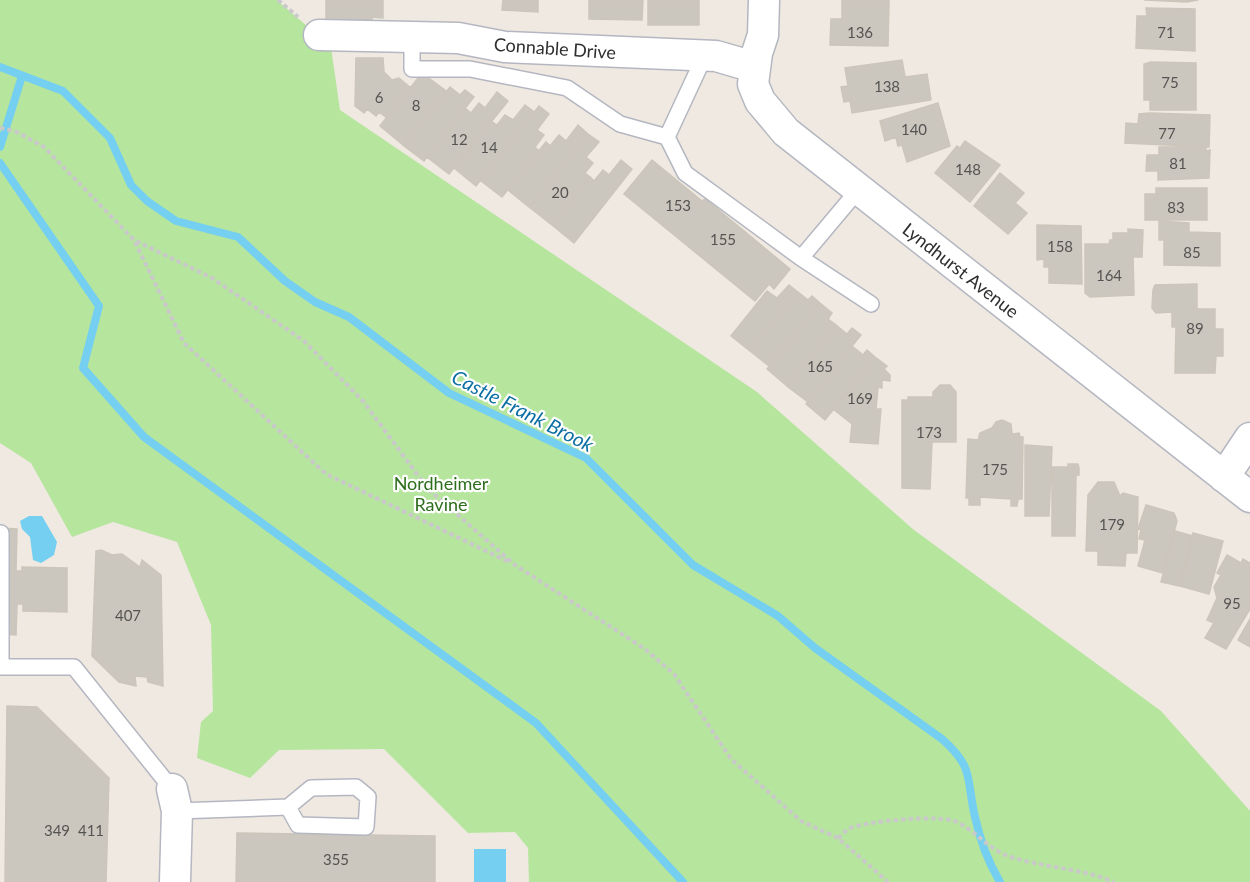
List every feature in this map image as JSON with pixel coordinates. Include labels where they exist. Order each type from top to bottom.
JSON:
[{"type":"street","name":"Lyndhurst Avenue","points":[[764,0],[763,34],[754,67],[753,84],[760,101],[786,132],[1250,497]]},
{"type":"street","name":"Connable Drive","points":[[319,35],[458,38],[505,47],[705,55],[754,67]]},
{"type":"street","points":[[1224,477],[1250,438]]},
{"type":"street","points":[[174,800],[175,882]]},
{"type":"lane","points":[[412,37],[412,69],[470,69],[567,88],[620,124],[667,137],[685,172],[801,258],[871,304]]},
{"type":"lane","points":[[667,137],[705,55]]},
{"type":"lane","points":[[801,258],[859,189]]},
{"type":"lane","points":[[1,532],[1,667],[74,667],[174,800],[288,807],[311,788],[356,787],[368,797],[366,827],[298,825],[288,807]]},
{"type":"path","points":[[0,128],[15,131],[44,147],[134,240],[184,343],[326,474],[515,565],[645,649],[674,674],[730,759],[801,821],[837,838],[888,882]]},
{"type":"path","points":[[134,240],[212,279],[304,341],[363,401],[428,489],[515,565]]},
{"type":"path","points":[[837,838],[849,828],[885,821],[933,818],[955,820],[974,832],[992,849],[1012,857],[1094,874],[1114,882]]},
{"type":"green space","name":"Nordheimer Ravine","points":[[0,0],[277,0],[331,47],[340,110],[757,392],[914,530],[1161,711],[1250,811],[1250,882],[529,882],[528,848],[515,832],[468,833],[384,749],[279,750],[250,778],[197,758],[201,722],[213,711],[211,625],[177,542],[113,522],[72,537],[31,463],[0,443]]},
{"type":"water","points":[[29,516],[42,516],[57,542],[54,555],[41,563],[33,560],[30,537],[22,529],[20,521]]},
{"type":"water","points":[[474,849],[506,849],[506,882],[474,882]]},
{"type":"building","points":[[326,0],[383,0],[383,18],[372,17],[372,26],[326,25]]},
{"type":"building","points":[[503,0],[538,0],[538,12],[502,10]]},
{"type":"building","points":[[589,0],[643,0],[642,20],[589,19]]},
{"type":"building","points":[[648,0],[699,0],[699,25],[648,25]]},
{"type":"building","points":[[842,0],[889,0],[888,46],[830,45],[831,19],[842,19]]},
{"type":"building","points":[[1144,0],[1198,0],[1187,2]]},
{"type":"building","points":[[1146,8],[1195,9],[1195,51],[1136,48],[1137,16],[1147,16]]},
{"type":"building","points":[[356,58],[383,58],[384,72],[392,80],[399,78],[411,88],[387,118],[379,112],[376,116],[367,109],[364,113],[355,106]]},
{"type":"building","points":[[902,60],[905,77],[927,74],[931,100],[852,113],[850,101],[844,102],[841,87],[848,86],[845,68]]},
{"type":"building","points":[[1151,62],[1196,63],[1196,110],[1150,110],[1150,100],[1144,100],[1144,64]]},
{"type":"building","points":[[422,73],[446,91],[403,145],[380,126]]},
{"type":"building","points":[[450,87],[460,95],[465,90],[474,97],[424,161],[403,145]]},
{"type":"building","points":[[497,92],[508,101],[449,174],[427,157],[465,108],[471,113],[479,103],[485,108]]},
{"type":"building","points":[[938,103],[950,146],[907,162],[902,145],[898,146],[896,137],[885,141],[880,121]]},
{"type":"building","points":[[525,105],[534,112],[476,186],[454,168],[491,121],[497,125],[505,115],[513,120]]},
{"type":"building","points":[[539,106],[549,114],[537,130],[544,135],[535,147],[539,151],[502,197],[480,180]]},
{"type":"building","points":[[1139,114],[1210,115],[1209,147],[1125,143],[1126,123],[1138,124]]},
{"type":"building","points":[[578,125],[588,134],[529,207],[508,190],[546,142],[550,146],[559,135],[566,141]]},
{"type":"building","points":[[588,134],[599,142],[586,157],[593,163],[585,173],[590,177],[552,225],[529,207]]},
{"type":"building","points":[[965,141],[1000,165],[970,202],[935,173],[957,146],[960,148]]},
{"type":"building","points":[[1159,147],[1206,147],[1206,151],[1210,150],[1209,178],[1158,180],[1158,171],[1146,171],[1147,155],[1159,155]]},
{"type":"building","points":[[621,160],[632,169],[574,243],[552,225],[590,177],[594,181],[603,170],[609,175]]},
{"type":"building","points":[[652,160],[702,201],[705,199],[790,269],[774,289],[769,284],[755,301],[624,194]]},
{"type":"building","points":[[1000,173],[1024,193],[1015,203],[1027,213],[1008,234],[974,206]]},
{"type":"building","points":[[1156,188],[1207,188],[1207,220],[1145,220],[1145,194],[1156,194]]},
{"type":"building","points":[[1159,221],[1189,223],[1189,232],[1220,233],[1220,266],[1164,265],[1164,240],[1159,240]]},
{"type":"building","points":[[1037,225],[1081,226],[1082,284],[1049,283],[1049,267],[1044,267],[1044,259],[1037,260]]},
{"type":"building","points":[[1128,229],[1143,230],[1142,257],[1133,257],[1134,295],[1090,297],[1085,293],[1085,244],[1109,244],[1110,240],[1113,240],[1113,233],[1128,233]]},
{"type":"building","points":[[1197,284],[1197,309],[1215,309],[1215,329],[1223,329],[1223,356],[1216,356],[1215,373],[1175,373],[1176,327],[1172,327],[1172,312],[1156,313],[1152,308],[1153,290],[1155,285]]},
{"type":"building","points":[[789,285],[798,292],[750,351],[731,336],[767,291],[777,298]]},
{"type":"building","points":[[798,292],[808,300],[812,296],[820,303],[769,366],[750,351]]},
{"type":"building","points":[[820,303],[832,313],[828,319],[836,325],[787,386],[767,369]]},
{"type":"building","points":[[836,325],[847,334],[852,328],[861,335],[808,402],[787,386]]},
{"type":"building","points":[[852,346],[863,355],[867,350],[875,357],[825,420],[806,404]]},
{"type":"building","points":[[875,357],[887,366],[884,369],[890,375],[890,381],[882,380],[882,388],[878,387],[876,409],[881,409],[878,444],[850,442],[852,424],[833,409]]},
{"type":"building","points":[[940,385],[950,385],[956,392],[956,442],[932,442],[930,489],[902,488],[902,400],[908,400],[908,397],[933,397],[933,392]]},
{"type":"building","points":[[1002,420],[1011,424],[1012,434],[1019,433],[1020,437],[1023,437],[1022,499],[1018,499],[1017,506],[1011,506],[1011,499],[980,497],[980,505],[969,505],[969,498],[966,498],[968,439],[978,440],[980,433],[992,428],[996,422]]},
{"type":"building","points":[[1025,445],[1052,447],[1049,516],[1025,516]]},
{"type":"building","points":[[1068,464],[1078,464],[1079,468],[1079,475],[1076,475],[1075,536],[1052,536],[1052,467],[1068,467]]},
{"type":"building","points":[[1098,482],[1114,482],[1120,496],[1123,493],[1138,497],[1137,553],[1126,553],[1125,566],[1098,565],[1098,551],[1086,551],[1088,495]]},
{"type":"building","points":[[1146,505],[1174,513],[1177,521],[1163,573],[1138,566],[1145,540],[1139,539],[1141,530],[1138,529]]},
{"type":"building","points":[[0,528],[17,529],[16,571],[22,571],[22,567],[67,568],[67,612],[23,611],[23,604],[17,604],[16,635],[0,634]]},
{"type":"building","points":[[1175,531],[1193,536],[1180,586],[1161,582]]},
{"type":"building","points":[[1193,533],[1223,541],[1209,594],[1180,586]]},
{"type":"building","points":[[101,550],[112,555],[122,554],[140,567],[142,560],[161,575],[163,686],[148,682],[147,677],[135,676],[136,686],[119,682],[92,656],[96,551]]},
{"type":"building","points":[[1227,555],[1241,563],[1243,559],[1250,563],[1250,609],[1226,649],[1205,638],[1214,623],[1207,620],[1217,598],[1214,587],[1221,575],[1217,573]]},
{"type":"building","points":[[1250,619],[1250,647],[1238,640]]},
{"type":"building","points":[[7,706],[37,707],[109,778],[106,882],[5,882]]},
{"type":"building","points":[[237,833],[435,836],[435,882],[236,882]]},
{"type":"waterway","name":"Castle Frank Brook","points":[[0,67],[63,91],[110,138],[131,185],[147,201],[176,221],[238,237],[285,281],[315,302],[349,317],[449,393],[586,458],[693,565],[778,616],[815,648],[942,739],[953,749],[965,766],[979,834],[1000,882]]},
{"type":"waterway","name":"Castle Frank Brook","points":[[0,147],[22,76]]},
{"type":"waterway","name":"Castle Frank Brook","points":[[0,163],[99,306],[83,368],[144,437],[536,723],[683,882]]}]
